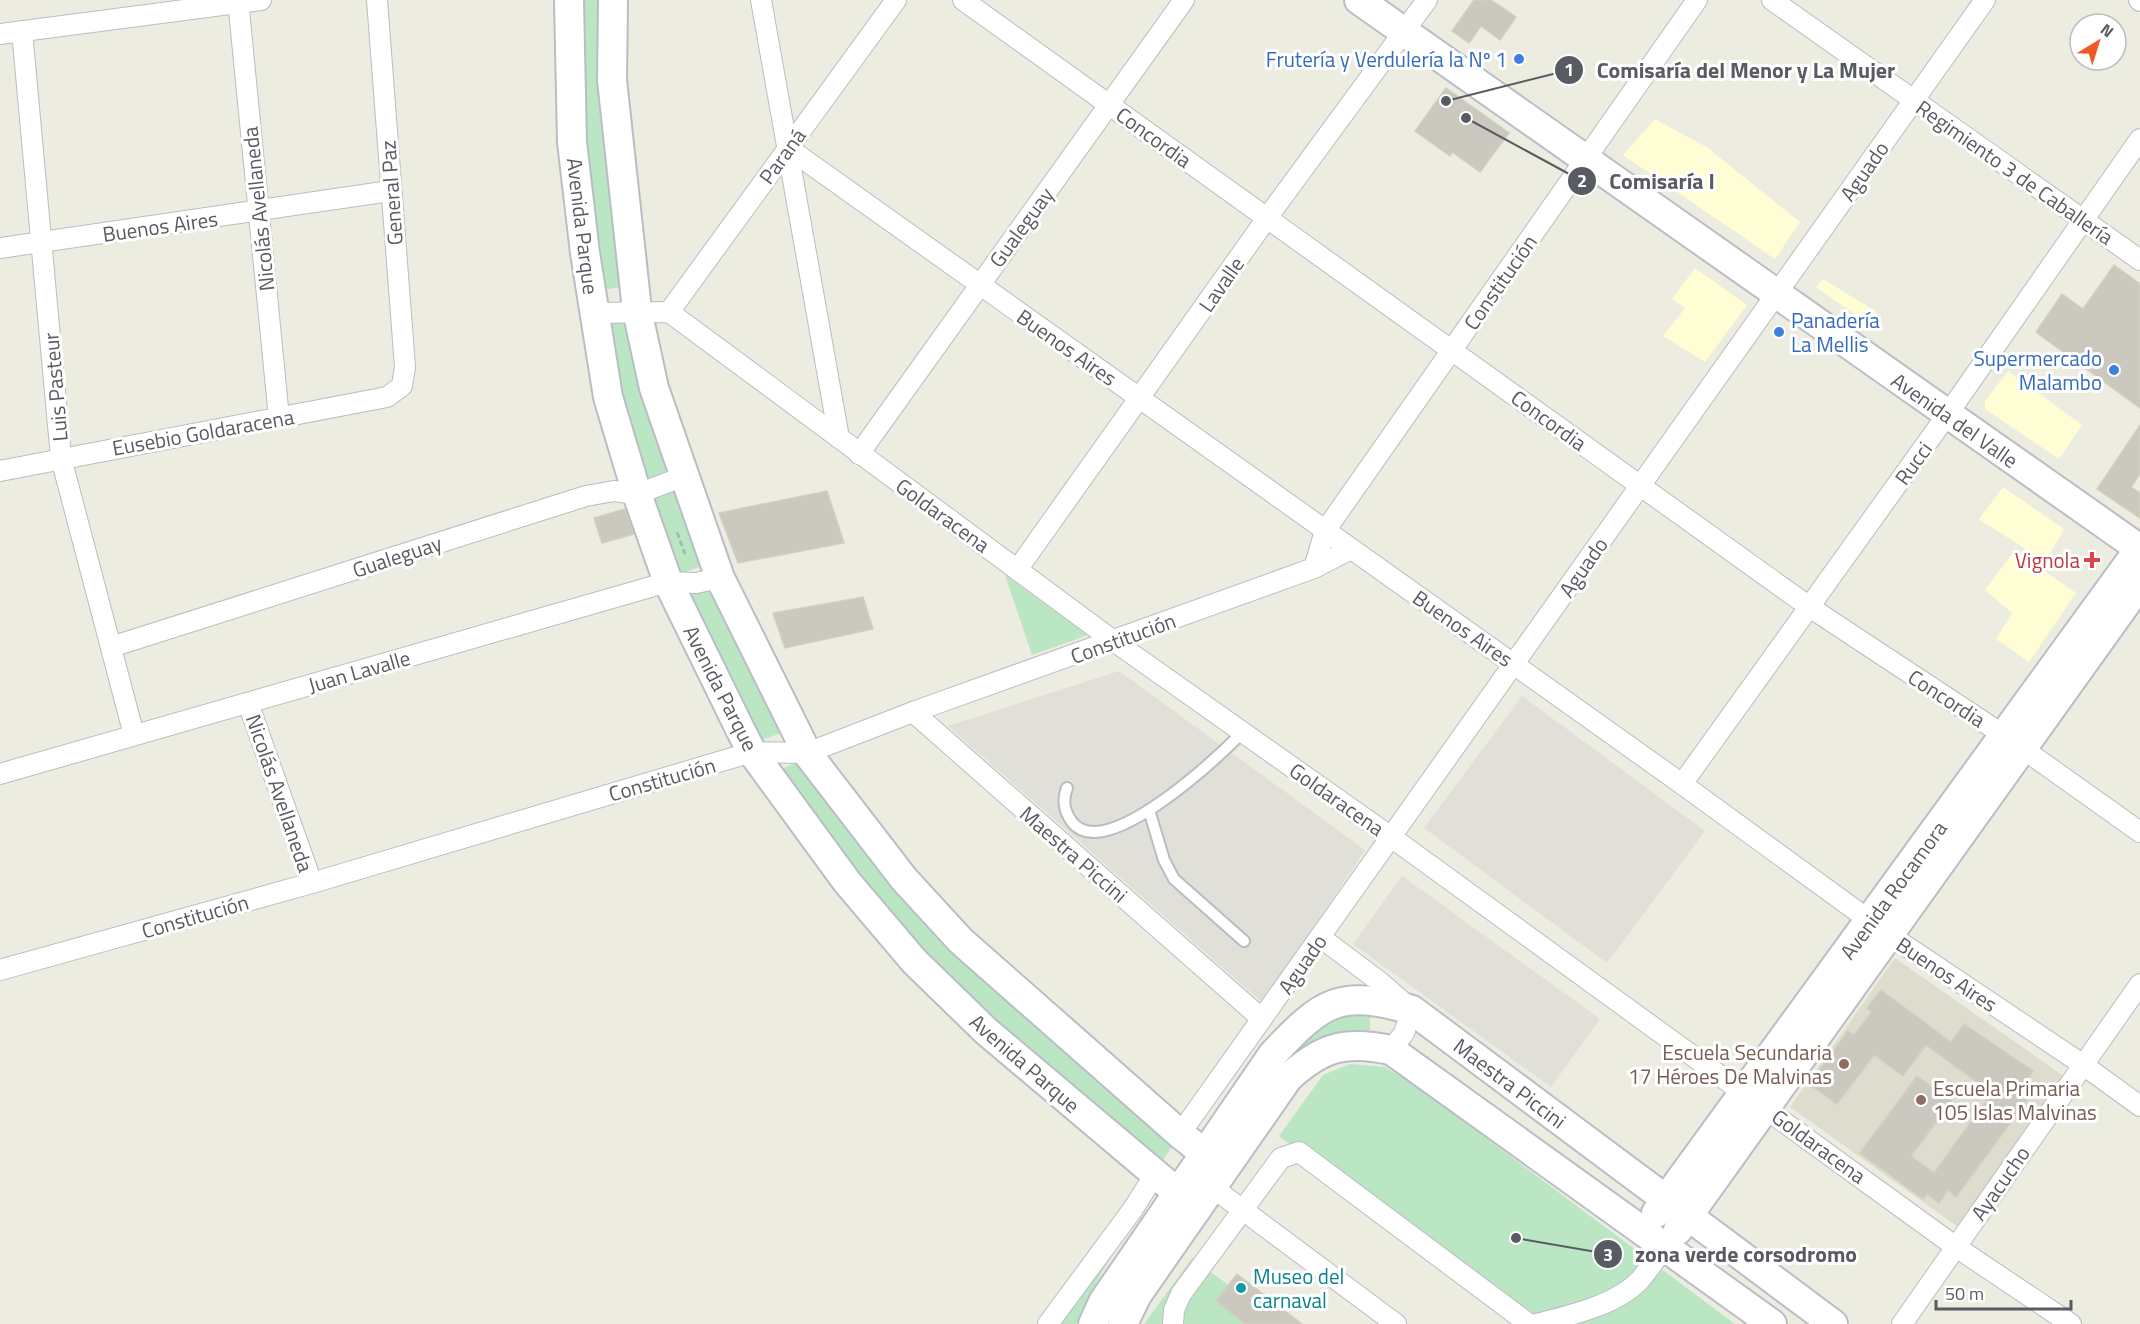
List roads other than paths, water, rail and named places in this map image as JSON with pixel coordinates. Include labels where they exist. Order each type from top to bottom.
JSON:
[{"type":"main road","name":"Avenida Parque","points":[[569,0],[572,142],[594,313],[608,397],[637,494],[668,582],[752,753],[847,882],[914,961],[986,1032],[1155,1174],[1202,1182]]},
{"type":"main road","name":"Avenida Parque","points":[[613,0],[612,80],[637,310],[654,388],[720,578],[807,753],[904,879],[961,941],[1180,1134],[1202,1182]]},
{"type":"main road","name":"Avenida del Valle","points":[[1359,0],[1947,415],[2140,548]]},
{"type":"main road","name":"Avenida Rocamora","points":[[2015,742],[2140,548]]},
{"type":"main road","name":"Avenida Rocamora","points":[[1643,1230],[1756,1100],[2015,742],[2140,584]]},
{"type":"main road","name":"Maestra Piccini","points":[[1202,1182],[1273,1054],[1304,1021],[1332,1004],[1361,999],[1412,1010],[1833,1324]]},
{"type":"main road","name":"Maestra Piccini","points":[[1202,1182],[1288,1078],[1310,1058],[1336,1047],[1367,1045],[1392,1050],[1772,1324]]},
{"type":"main road","name":"Avenida Rocamora","points":[[1666,1246],[1689,1216],[1756,1100]]},
{"type":"main road","points":[[1093,1324],[1102,1302],[1202,1182]]},
{"type":"main road","points":[[1123,1324],[1137,1295],[1202,1182]]},
{"type":"street","points":[[0,34],[238,1],[261,0]]},
{"type":"street","name":"General Paz","points":[[377,0],[405,367],[402,386]]},
{"type":"street","points":[[761,0],[839,438]]},
{"type":"street","name":"Paraná","points":[[669,312],[897,0]]},
{"type":"street","name":"Concordia","points":[[963,0],[1808,606],[2015,742],[2140,832]]},
{"type":"street","name":"Gualeguay","points":[[859,454],[1184,0]]},
{"type":"street","name":"Lavalle","points":[[1017,570],[1267,218],[1427,0]]},
{"type":"street","name":"Constitución","points":[[1314,568],[1325,531],[1697,0]]},
{"type":"street","name":"Regimiento 3 de Caballería","points":[[1773,0],[2140,260]]},
{"type":"street","name":"Aguado","points":[[1180,1134],[1985,0]]},
{"type":"street","name":"Nicolás Avellaneda","points":[[238,1],[279,418]]},
{"type":"street","name":"Luis Pasteur","points":[[22,31],[61,458],[134,735]]},
{"type":"street","name":"Rucci","points":[[1682,784],[1947,415],[2140,139]]},
{"type":"street","name":"Buenos Aires","points":[[788,148],[1682,784],[1880,929],[2082,1064],[2140,1106]]},
{"type":"street","name":"Buenos Aires","points":[[0,248],[259,212],[390,191]]},
{"type":"street","points":[[594,313],[637,310],[669,312]]},
{"type":"street","name":"Goldaracena","points":[[669,312],[1114,642],[1391,837],[1956,1247],[2071,1324]]},
{"type":"street","name":"Eusebio Goldaracena","points":[[0,471],[387,397],[402,386]]},
{"type":"street","name":"Gualeguay","points":[[111,647],[586,496],[614,491],[637,494],[685,476]]},
{"type":"street","name":"Constitución","points":[[0,970],[312,883],[752,753],[807,753],[913,712],[1114,642],[1314,568],[1351,549]]},
{"type":"street","name":"Juan Lavalle","points":[[0,774],[668,582],[696,583],[720,578]]},
{"type":"street","name":"Nicolás Avellaneda","points":[[248,704],[312,883]]},
{"type":"street","name":"Maestra Piccini","points":[[913,712],[1262,1019]]},
{"type":"street","points":[[1320,937],[1380,982],[1412,1010],[1404,1033],[1392,1050]]},
{"type":"street","name":"Ayacucho","points":[[1902,1324],[2140,984]]},
{"type":"street","points":[[1173,1324],[1174,1310],[1181,1294],[1281,1158],[1299,1152],[1529,1324]]},
{"type":"street","points":[[1048,1324],[1133,1209],[1155,1174]]},
{"type":"street","points":[[1202,1182],[1396,1324]]},
{"type":"street","points":[[1536,1324],[1599,1304],[1625,1291],[1639,1281],[1666,1246]]},
{"type":"lane","points":[[1067,788],[1063,797],[1066,813],[1076,827],[1090,832],[1116,828],[1149,810],[1203,771],[1243,732]]},
{"type":"lane","points":[[1149,810],[1164,860],[1174,879],[1244,941]]},
{"type":"place","name":"Frutería y Verdulería la Nº 1","points":[[1519,59]]},
{"type":"place","name":"Comisaría del Menor y La Mujer","points":[[1446,101]]},
{"type":"place","name":"Comisaría I","points":[[1466,118]]},
{"type":"place","name":"Panadería La Mellis","points":[[1779,332]]},
{"type":"place","name":"Supermercado Malambo","points":[[2114,370]]},
{"type":"place","name":"Vignola","points":[[2092,560]]},
{"type":"place","name":"Escuela Secundaria 17 Héroes De Malvinas","points":[[1844,1064]]},
{"type":"place","name":"Escuela Primaria 105 Islas Malvinas","points":[[1921,1100]]},
{"type":"place","name":"zona verde corsodromo","points":[[1516,1238]]},
{"type":"place","name":"Museo del carnaval","points":[[1241,1288]]}]
